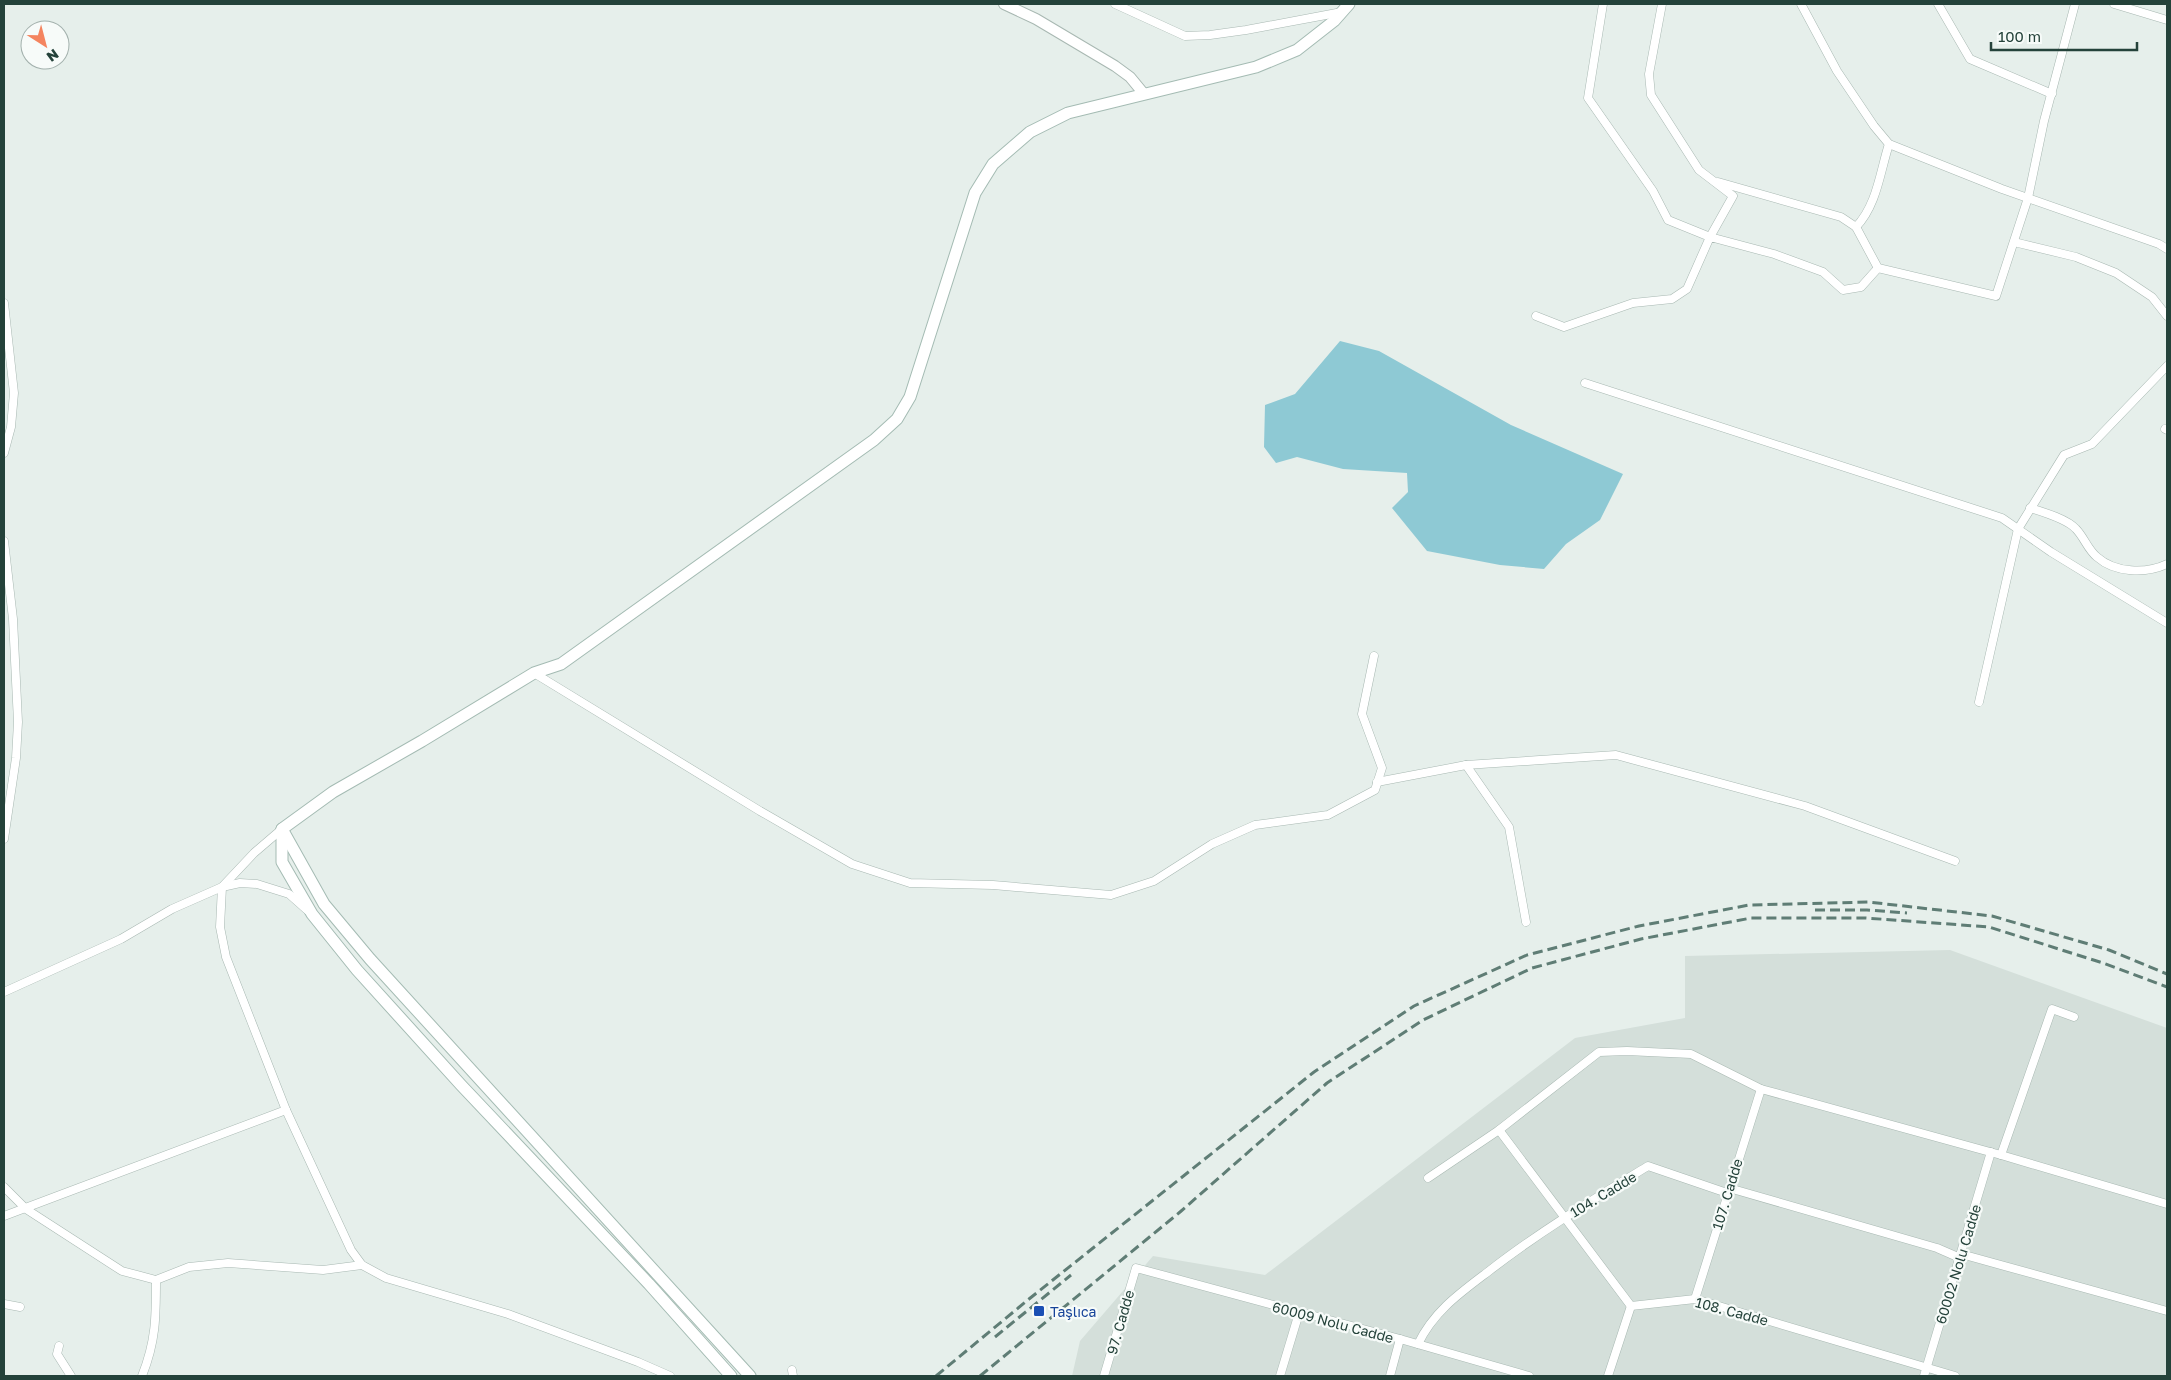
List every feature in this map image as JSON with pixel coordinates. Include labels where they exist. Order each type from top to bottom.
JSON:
[{"type":"main road","points":[[282,829],[333,792],[534,673],[561,664],[874,440],[897,419],[910,397],[975,193],[993,164],[1030,132],[1068,113],[1256,67],[1296,50],[1334,21],[1346,8]]},
{"type":"main road","points":[[282,829],[282,862],[312,914],[357,970],[461,1085],[649,1284],[731,1376]]},
{"type":"main road","points":[[282,829],[324,904],[370,959],[750,1376]]},
{"type":"street","points":[[1004,4],[1036,19],[1115,66],[1130,77],[1144,94]]},
{"type":"street","points":[[1115,4],[1185,36],[1219,34],[1346,8]]},
{"type":"street","points":[[1603,4],[1588,98],[1653,191],[1668,220],[1710,237],[1774,254],[1823,272],[1843,290],[1862,286],[1878,268]]},
{"type":"street","points":[[1536,316],[1564,327],[1633,303],[1672,299],[1687,289],[1710,237],[1733,196],[1699,170],[1651,95],[1649,74],[1662,4]]},
{"type":"street","points":[[1801,4],[1836,71],[1874,126],[1889,144],[2028,198],[2159,244],[2167,249]]},
{"type":"street","points":[[1938,4],[1970,59],[2052,94]]},
{"type":"street","points":[[1714,181],[1840,217],[1856,227],[1878,268],[1996,296],[2028,198],[2075,4]]},
{"type":"street","points":[[2114,4],[2167,20]]},
{"type":"street","points":[[1856,227],[1866,217],[1872,205],[1889,144]]},
{"type":"street","points":[[2014,242],[2076,258],[2116,273],[2152,297],[2167,316]]},
{"type":"street","points":[[4,303],[14,393],[11,426],[4,453]]},
{"type":"street","points":[[1979,702],[2018,528],[2064,455],[2092,444],[2167,366]]},
{"type":"street","points":[[1585,383],[2002,518],[2051,552],[2167,623]]},
{"type":"street","points":[[2030,508],[2048,513],[2076,527],[2096,557],[2117,569],[2159,568],[2167,564]]},
{"type":"street","points":[[4,541],[18,722],[16,758],[4,839]]},
{"type":"street","points":[[534,673],[760,811],[852,864],[910,882],[993,885],[1111,896],[1154,881],[1212,844],[1255,825],[1328,815],[1374,790],[1382,768],[1362,714],[1374,656]]},
{"type":"street","points":[[1377,782],[1466,765],[1616,754],[1806,806],[1954,861]]},
{"type":"street","points":[[1466,765],[1509,827],[1526,922]]},
{"type":"street","points":[[282,829],[254,853],[222,887],[220,927],[226,957],[286,1110],[338,1227],[362,1266],[386,1278],[508,1314],[638,1362],[670,1376]]},
{"type":"street","points":[[4,992],[121,939],[172,909],[222,887],[240,883],[257,884],[288,894],[312,914]]},
{"type":"street","points":[[2001,1155],[2052,1009],[2074,1017]]},
{"type":"street","points":[[1428,1178],[1499,1130],[1599,1052],[1627,1051],[1691,1054],[1761,1089],[1991,1152],[2167,1204]]},
{"type":"street","name":"107. Cadde","points":[[1695,1299],[1761,1089]]},
{"type":"street","points":[[4,1216],[286,1110]]},
{"type":"street","points":[[1499,1130],[1631,1306],[1608,1376]]},
{"type":"street","name":"60002 Nolu Cadde","points":[[1925,1372],[1991,1152]]},
{"type":"street","name":"104. Cadde","points":[[1564,1217],[1648,1166],[1728,1190]]},
{"type":"street","points":[[4,1187],[26,1209],[122,1271],[156,1280],[188,1267],[228,1262],[322,1270],[362,1266]]},
{"type":"street","points":[[1728,1190],[1960,1256],[2167,1311]]},
{"type":"street","points":[[1418,1344],[1430,1322],[1450,1301],[1564,1217]]},
{"type":"street","name":"60009 Nolu Cadde","points":[[1136,1268],[1529,1376]]},
{"type":"street","name":"97. Cadde","points":[[1105,1376],[1136,1268]]},
{"type":"street","points":[[142,1376],[148,1360],[156,1323],[156,1280]]},
{"type":"street","name":"108. Cadde","points":[[1631,1306],[1695,1299],[1925,1372],[1954,1376]]},
{"type":"street","points":[[4,1304],[20,1307]]},
{"type":"street","points":[[1280,1376],[1299,1314]]},
{"type":"street","points":[[1390,1376],[1400,1339]]},
{"type":"street","points":[[59,1346],[58,1354],[71,1376]]},
{"type":"shaded area","points":[[1950,950],[2167,1028],[2167,1376],[1072,1376],[1080,1341],[1153,1256],[1265,1275],[1575,1038],[1685,1018],[1685,956]]},
{"type":"water","points":[[1340,341],[1379,351],[1511,425],[1623,474],[1600,520],[1566,544],[1544,569],[1500,565],[1427,551],[1392,508],[1408,492],[1407,473],[1343,469],[1297,457],[1276,463],[1264,447],[1265,405],[1295,394]]},
{"type":"railway","points":[[936,1376],[1029,1299],[1314,1072],[1414,1006],[1527,955],[1639,926],[1749,905],[1868,902],[1992,916],[2109,950],[2167,974]]},
{"type":"railway","points":[[1815,910],[1867,910],[1907,913]]},
{"type":"railway","points":[[980,1376],[1180,1212],[1327,1083],[1423,1020],[1532,968],[1641,939],[1751,918],[1866,918],[1989,927],[2103,963],[2167,987]]},
{"type":"railway","points":[[995,1337],[1071,1275]]},
{"type":"place","name":"Taşlıca","points":[[1039,1311]]}]
